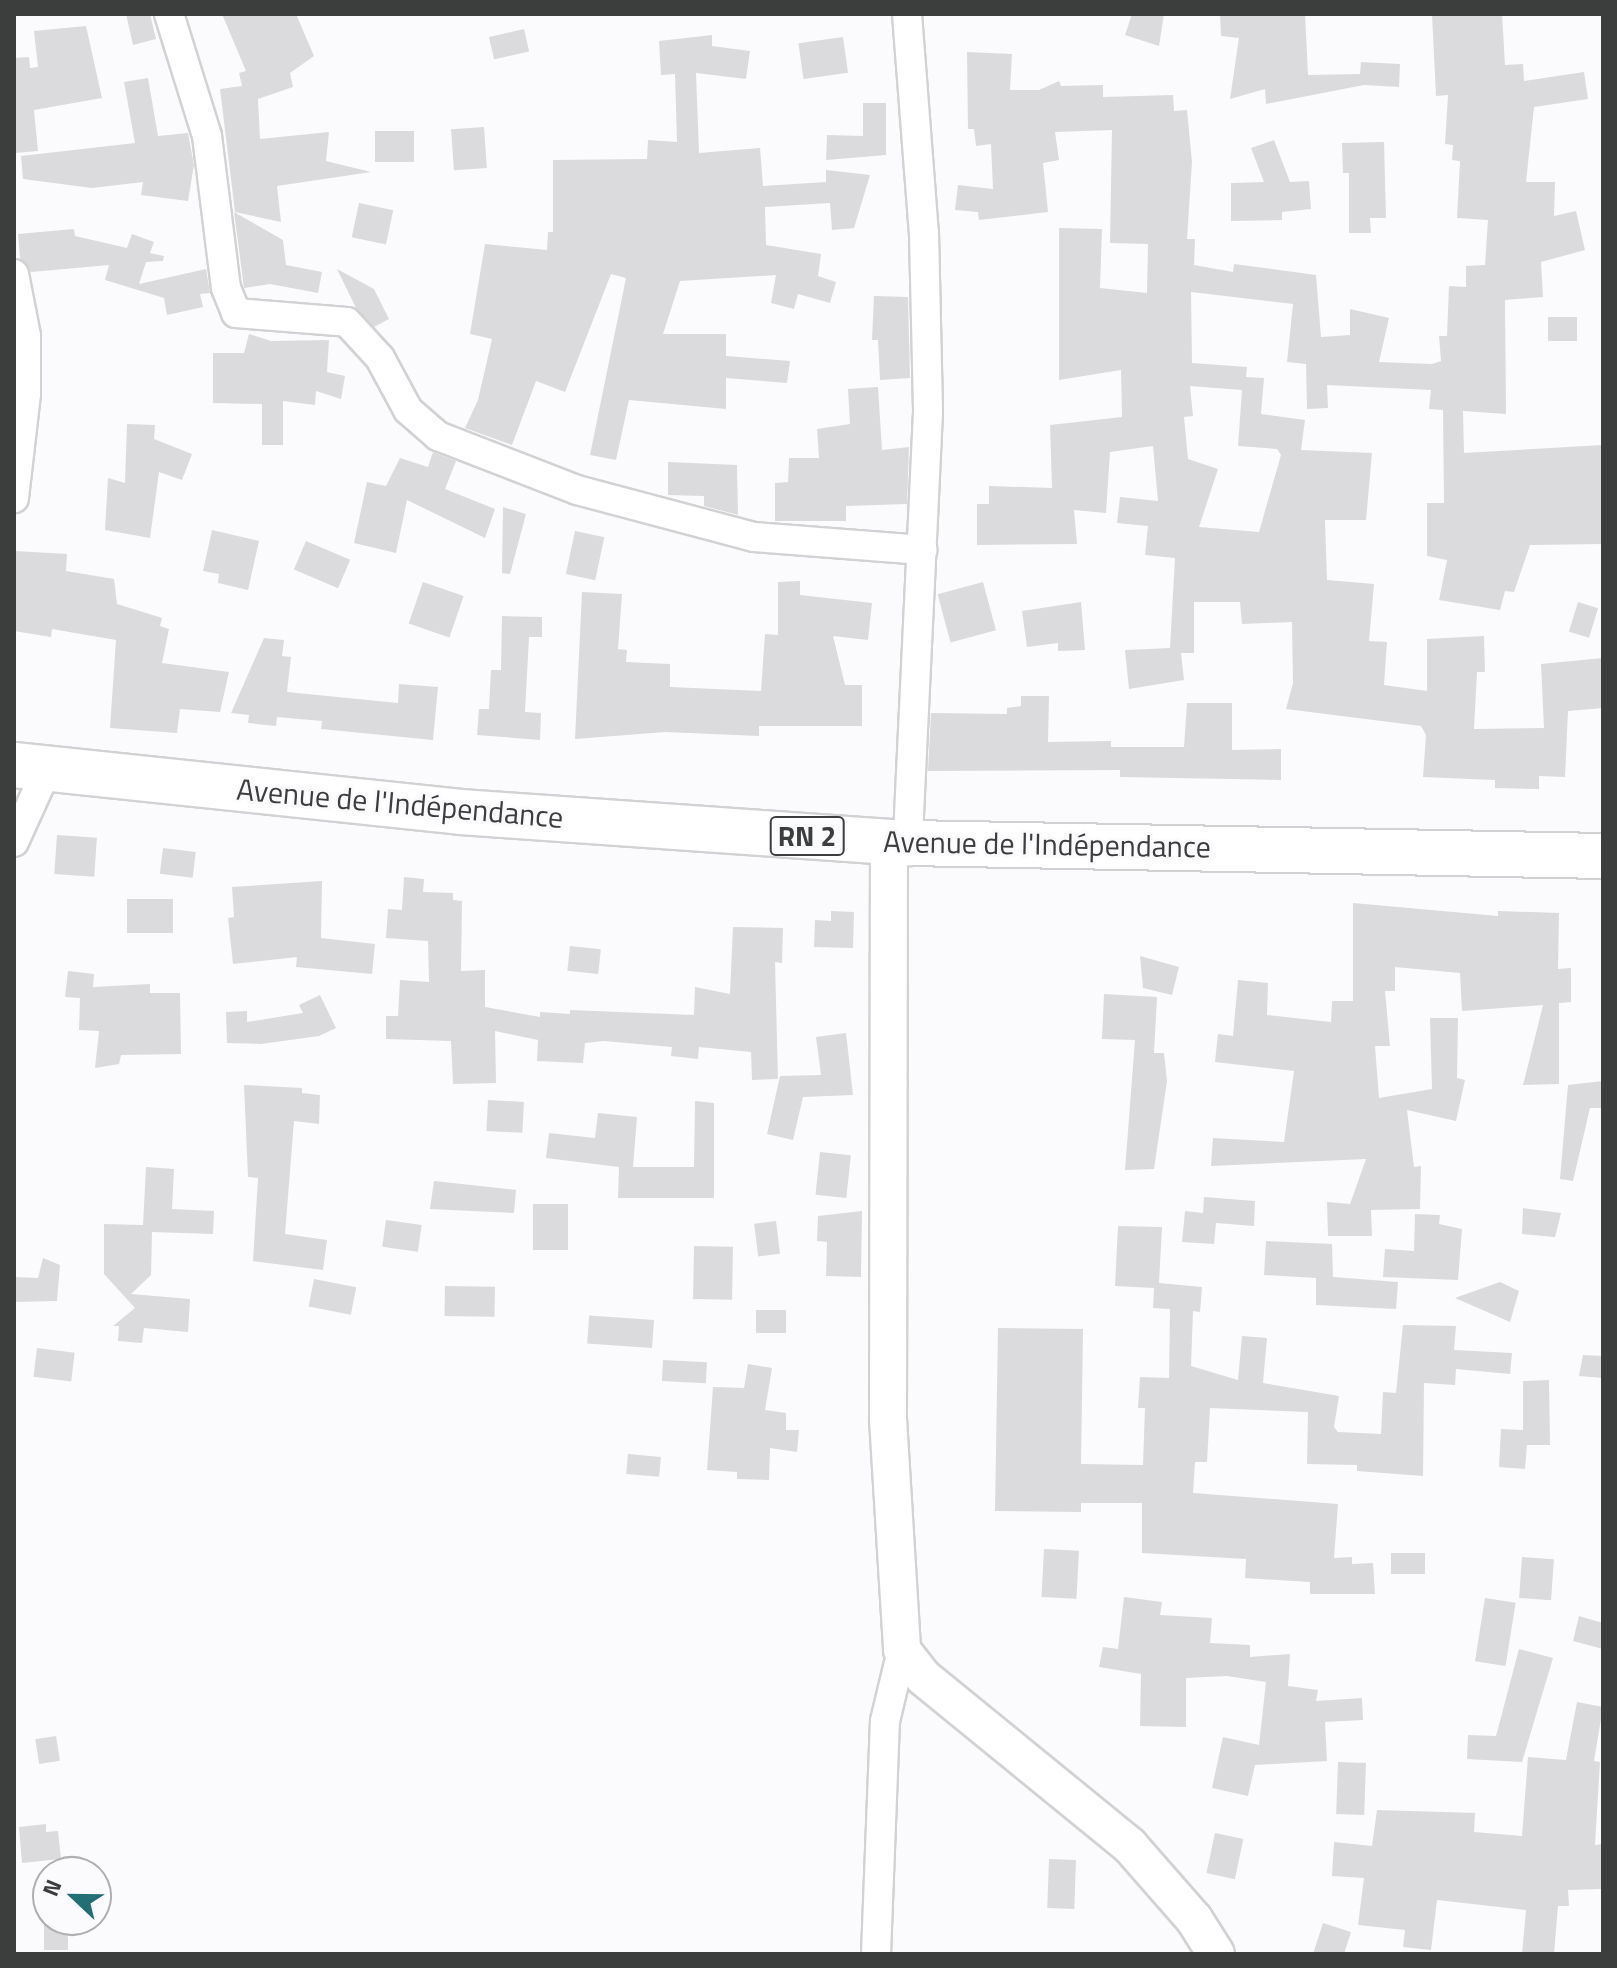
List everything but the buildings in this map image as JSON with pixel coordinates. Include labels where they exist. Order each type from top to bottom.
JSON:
[{"type":"main road","name":"Avenue de l'Indépendance","points":[[31,766],[461,812],[899,842],[1603,856]]},
{"type":"street","points":[[169,14],[207,136],[226,288],[236,313],[347,322],[380,358],[408,410],[438,436],[577,490],[754,537],[922,550]]},
{"type":"street","points":[[876,1954],[885,1721],[902,1650],[888,1419],[899,842],[922,550],[928,412],[924,233],[907,14]]},
{"type":"street","points":[[14,274],[26,336],[26,394],[14,498]]},
{"type":"street","points":[[14,842],[31,766]]},
{"type":"street","points":[[902,1650],[923,1677],[1130,1846],[1194,1919],[1216,1954]]}]
